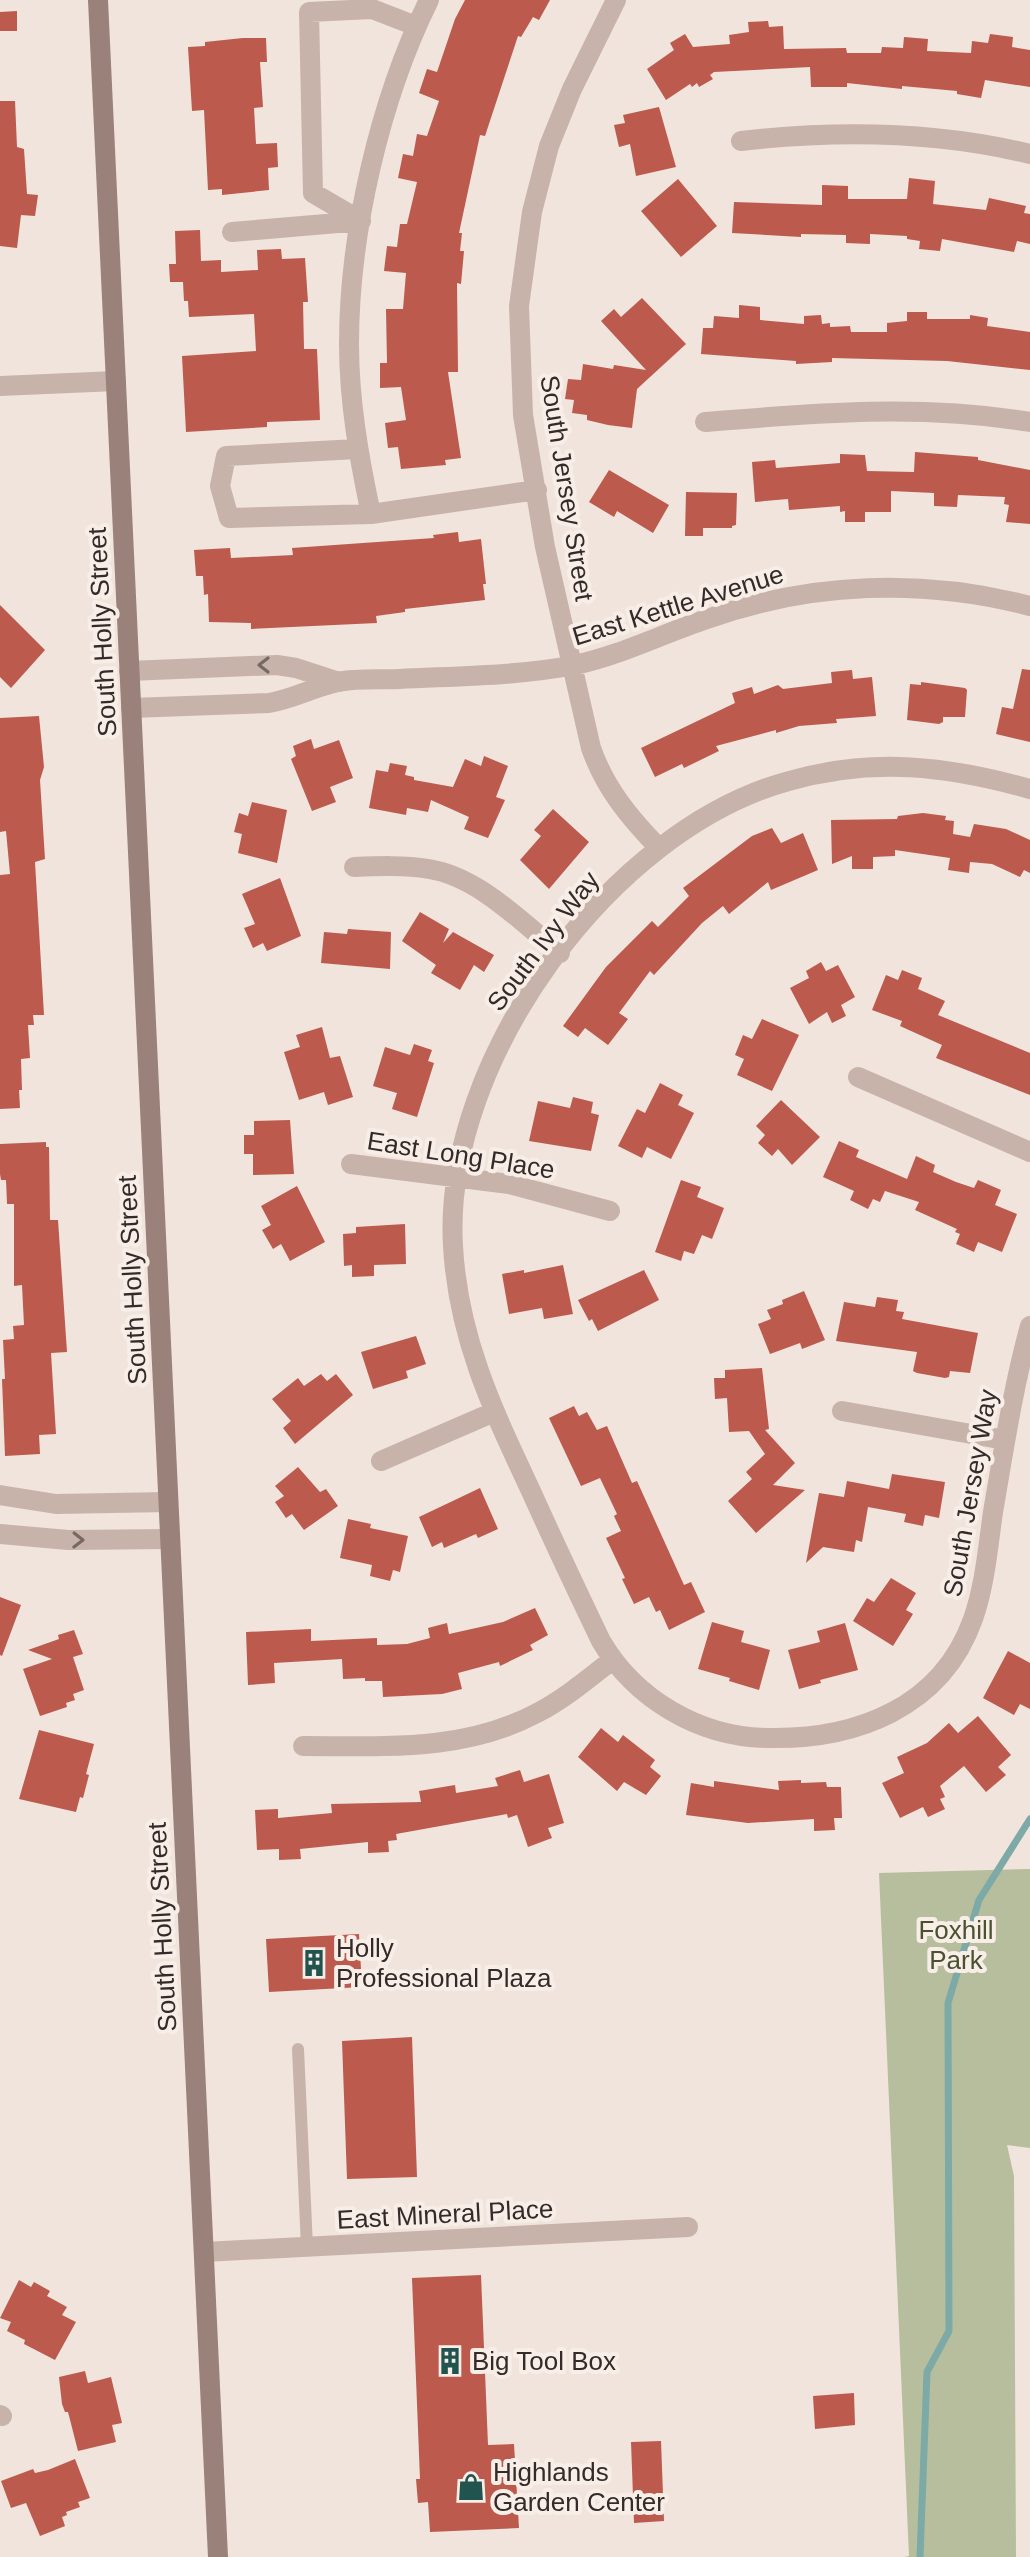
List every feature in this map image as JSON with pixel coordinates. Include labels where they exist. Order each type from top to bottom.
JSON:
[{"type":"main road","name":"South Holly Street","points":[[98,0],[218,2557]]},
{"type":"street","points":[[371,514],[357,449],[349,343],[361,221],[382,126],[416,26],[429,0]]},
{"type":"street","name":"South Jersey Street","points":[[616,0],[572,89],[549,146],[532,212],[519,306],[522,400],[545,547],[585,726],[597,766],[618,802],[658,847]]},
{"type":"street","points":[[361,221],[313,193],[309,12],[372,9],[416,26]]},
{"type":"street","points":[[741,141],[819,134],[867,134],[958,140],[1030,154]]},
{"type":"street","points":[[232,232],[361,221]]},
{"type":"street","points":[[0,386],[116,381]]},
{"type":"street","points":[[705,422],[886,410],[968,413],[1030,422]]},
{"type":"street","points":[[357,449],[226,456],[220,486],[229,518],[371,514],[537,490]]},
{"type":"street","name":"East Kettle Avenue","points":[[131,708],[269,703],[339,682],[573,665],[633,648],[741,608],[856,588],[937,589],[1030,606]]},
{"type":"street","name":"East Kettle Avenue","points":[[129,671],[277,665],[339,682]]},
{"type":"street","name":"South Ivy Way","points":[[612,1660],[494,1412],[472,1357],[459,1300],[452,1242],[458,1178],[472,1113],[494,1058],[510,1026],[560,953],[607,894],[658,847],[724,805],[819,773],[881,766],[912,766],[970,774],[1030,789]]},
{"type":"street","points":[[354,867],[431,869],[453,876],[472,885],[560,953]]},
{"type":"street","points":[[858,1077],[1030,1152]]},
{"type":"street","name":"East Long Place","points":[[351,1164],[521,1186],[610,1211]]},
{"type":"street","name":"South Jersey Way","points":[[612,1660],[629,1679],[671,1711],[728,1734],[783,1739],[834,1734],[856,1729],[899,1710],[920,1694],[944,1669],[972,1620],[980,1591],[1005,1440],[1030,1326]]},
{"type":"street","points":[[842,1411],[1005,1440]]},
{"type":"street","points":[[381,1461],[494,1412]]},
{"type":"street","points":[[0,1495],[56,1504],[168,1502]]},
{"type":"street","points":[[0,1534],[68,1540],[170,1539]]},
{"type":"street","points":[[303,1746],[429,1745],[482,1736],[537,1713],[612,1660]]},
{"type":"street","name":"East Mineral Place","points":[[204,2252],[688,2227]]},
{"type":"lane","points":[[298,2049],[307,2247]]},
{"type":"green space","name":"Foxhill Park","points":[[1030,1869],[1030,2148],[1007,2145],[1014,2176],[1016,2557],[904,2557],[909,2556],[879,1873]]},
{"type":"building","points":[[465,0],[550,0],[539,20],[533,17],[521,37],[518,36],[485,136],[480,135],[459,233],[462,233],[460,251],[464,251],[461,284],[457,283],[458,372],[448,372],[461,458],[445,460],[446,465],[401,469],[398,447],[388,448],[385,423],[406,420],[401,387],[380,388],[380,363],[387,363],[386,309],[403,309],[406,273],[384,271],[387,246],[397,247],[400,224],[407,224],[417,182],[398,178],[403,154],[413,156],[417,134],[427,136],[439,101],[419,93],[427,69],[437,72],[455,19]]},
{"type":"building","points":[[17,11],[17,31],[0,31],[0,12]]},
{"type":"building","points":[[768,21],[769,27],[783,26],[784,49],[846,48],[847,53],[881,53],[882,47],[903,48],[904,37],[928,39],[927,51],[971,53],[972,41],[988,43],[990,34],[1013,37],[1012,47],[1030,50],[1030,87],[985,80],[981,98],[957,94],[957,91],[902,86],[902,89],[847,83],[847,87],[811,87],[810,67],[714,72],[710,75],[713,79],[699,87],[697,83],[692,87],[690,84],[666,100],[647,69],[674,50],[670,43],[685,34],[693,47],[730,44],[729,35],[749,32],[748,22]]},
{"type":"building","points":[[243,38],[266,38],[267,62],[260,62],[263,107],[254,108],[256,144],[277,143],[278,167],[268,168],[269,190],[222,195],[222,189],[208,190],[204,110],[192,111],[188,47]]},
{"type":"building","points":[[0,101],[15,101],[17,147],[24,149],[27,194],[38,195],[35,216],[21,215],[17,248],[0,246]]},
{"type":"building","points":[[659,107],[676,167],[636,176],[630,144],[619,147],[614,125],[625,123],[623,115]]},
{"type":"building","points":[[909,178],[935,181],[933,204],[986,210],[989,198],[1026,206],[1024,213],[1030,214],[1030,244],[1017,241],[1014,252],[942,239],[940,251],[919,249],[920,241],[907,239],[907,236],[870,234],[870,244],[846,243],[846,235],[801,234],[801,237],[732,233],[734,202],[822,205],[822,185],[848,186],[848,199],[907,199]]},
{"type":"building","points":[[678,179],[717,226],[681,257],[641,211]]},
{"type":"building","points":[[200,230],[201,261],[221,260],[221,272],[258,270],[257,250],[281,249],[282,259],[305,258],[308,302],[303,302],[304,349],[317,349],[320,420],[267,422],[267,427],[186,432],[182,356],[256,351],[254,314],[189,317],[183,282],[170,282],[169,264],[176,264],[175,231]]},
{"type":"building","points":[[642,298],[686,344],[637,389],[632,428],[587,420],[587,415],[572,413],[574,400],[565,399],[568,379],[581,380],[583,364],[646,370],[601,321],[614,309],[621,317]]},
{"type":"building","points":[[739,305],[760,307],[760,320],[804,324],[804,316],[821,315],[822,324],[830,323],[830,327],[850,326],[851,332],[887,332],[887,323],[907,321],[907,312],[927,312],[927,319],[970,319],[970,315],[988,318],[987,326],[1030,332],[1030,370],[947,361],[832,358],[832,362],[796,364],[796,361],[701,354],[703,328],[713,328],[714,316],[739,318]]},
{"type":"building","points":[[915,452],[978,457],[978,460],[1030,470],[1030,524],[1006,522],[1009,505],[1004,504],[1005,497],[958,495],[957,507],[934,506],[934,493],[891,491],[891,512],[865,512],[865,522],[845,522],[845,511],[840,512],[840,506],[789,510],[788,499],[755,502],[752,462],[775,460],[776,468],[840,463],[840,454],[865,455],[867,471],[914,472]]},
{"type":"building","points":[[609,470],[669,505],[653,533],[617,511],[614,517],[589,502]]},
{"type":"building","points":[[686,492],[737,493],[736,525],[732,528],[703,528],[703,536],[685,536]]},
{"type":"building","points":[[458,532],[459,542],[481,539],[485,600],[405,609],[405,612],[376,616],[377,623],[251,629],[251,623],[209,622],[208,594],[204,595],[203,576],[196,576],[194,550],[230,548],[231,558],[293,555],[292,548],[434,538],[433,535]]},
{"type":"building","points":[[0,605],[45,650],[11,688],[0,677]]},
{"type":"building","points":[[1022,669],[1030,670],[1030,742],[996,734],[1002,707],[1013,709]]},
{"type":"building","points":[[852,670],[853,679],[872,677],[876,716],[836,719],[837,723],[799,726],[776,733],[776,730],[716,746],[719,751],[684,768],[682,764],[655,777],[641,748],[735,703],[732,693],[752,687],[754,694],[778,685],[783,689],[832,683],[831,672]]},
{"type":"building","points":[[921,682],[965,688],[965,717],[943,717],[943,722],[939,724],[907,720],[910,684],[921,685]]},
{"type":"building","points":[[39,716],[44,767],[40,780],[45,859],[35,862],[44,1015],[33,1015],[34,1025],[28,1025],[30,1058],[21,1059],[20,1108],[0,1109],[0,875],[10,874],[6,831],[0,832],[0,718]]},
{"type":"building","points":[[311,739],[314,749],[339,740],[353,778],[330,787],[336,802],[312,811],[291,759],[296,756],[293,746]]},
{"type":"building","points":[[484,756],[508,766],[496,797],[505,800],[488,838],[464,829],[469,817],[431,800],[428,812],[407,808],[406,815],[369,808],[376,770],[388,772],[390,763],[407,766],[405,775],[414,777],[414,780],[453,787],[465,759],[481,766]]},
{"type":"building","points":[[252,802],[287,810],[277,863],[238,853],[242,834],[234,832],[239,813],[248,816]]},
{"type":"building","points":[[553,809],[589,842],[549,889],[520,860],[541,836],[534,830]]},
{"type":"building","points":[[923,813],[946,816],[945,820],[954,821],[953,834],[970,837],[974,824],[1006,829],[1030,840],[1030,873],[1024,870],[1020,877],[992,864],[970,862],[969,873],[948,870],[950,858],[895,850],[895,856],[873,857],[873,869],[852,869],[852,856],[832,864],[831,820],[897,819],[898,816]]},
{"type":"building","points":[[772,828],[781,843],[803,833],[818,870],[771,890],[768,882],[729,914],[723,906],[702,923],[654,975],[650,971],[619,1013],[628,1019],[608,1045],[585,1028],[578,1037],[563,1026],[606,967],[652,921],[658,927],[689,896],[683,888],[752,836]]},
{"type":"building","points":[[280,878],[301,936],[267,951],[263,943],[253,948],[244,928],[255,924],[242,894]]},
{"type":"building","points":[[420,912],[449,929],[443,943],[453,932],[494,955],[484,972],[474,965],[460,990],[431,973],[436,965],[402,941]]},
{"type":"building","points":[[348,929],[391,932],[390,969],[321,963],[324,932],[347,934]]},
{"type":"building","points":[[821,962],[826,971],[838,965],[855,997],[841,1005],[846,1016],[832,1023],[827,1012],[809,1024],[790,988],[809,978],[806,971]]},
{"type":"building","points":[[902,970],[922,978],[918,989],[945,1001],[938,1015],[1030,1053],[1030,1095],[936,1058],[942,1045],[900,1026],[902,1021],[872,1010],[886,975],[898,980]]},
{"type":"building","points":[[762,1019],[799,1035],[772,1091],[737,1075],[744,1059],[735,1055],[743,1035],[752,1039]]},
{"type":"building","points":[[322,1027],[330,1058],[340,1056],[353,1097],[328,1105],[324,1092],[299,1100],[284,1052],[300,1047],[296,1035]]},
{"type":"building","points":[[414,1044],[432,1050],[428,1061],[434,1063],[417,1117],[392,1109],[397,1093],[373,1086],[385,1047],[410,1055]]},
{"type":"building","points":[[660,1083],[683,1095],[678,1105],[694,1113],[671,1159],[647,1147],[642,1158],[618,1146],[637,1109],[645,1113]]},
{"type":"building","points":[[573,1097],[593,1102],[591,1113],[599,1115],[591,1151],[529,1141],[538,1101],[570,1108]]},
{"type":"building","points":[[781,1100],[820,1137],[792,1165],[778,1149],[772,1156],[758,1143],[765,1135],[756,1126]]},
{"type":"building","points":[[290,1120],[294,1174],[253,1175],[253,1154],[244,1154],[244,1135],[254,1135],[254,1121]]},
{"type":"building","points":[[839,1141],[859,1150],[856,1157],[907,1179],[916,1156],[935,1165],[933,1172],[956,1182],[974,1188],[978,1180],[1001,1190],[995,1205],[1017,1214],[1002,1252],[978,1242],[974,1252],[956,1244],[960,1234],[955,1232],[957,1229],[915,1210],[919,1202],[885,1191],[880,1202],[873,1199],[868,1209],[850,1200],[854,1191],[823,1177]]},
{"type":"building","points":[[46,1142],[46,1147],[49,1147],[50,1220],[58,1220],[67,1352],[51,1353],[56,1434],[39,1435],[40,1454],[5,1456],[3,1340],[14,1339],[13,1326],[24,1325],[22,1285],[14,1286],[14,1204],[7,1204],[6,1180],[1,1180],[0,1144]]},
{"type":"building","points":[[681,1180],[701,1187],[697,1197],[724,1208],[712,1239],[702,1235],[694,1254],[684,1251],[681,1261],[655,1252]]},
{"type":"building","points":[[297,1186],[325,1242],[290,1261],[281,1244],[273,1249],[262,1230],[271,1225],[261,1206]]},
{"type":"building","points":[[405,1224],[406,1264],[374,1265],[374,1276],[352,1277],[352,1265],[344,1266],[343,1234],[356,1233],[356,1227]]},
{"type":"building","points":[[563,1265],[573,1314],[544,1319],[542,1308],[509,1314],[502,1274]]},
{"type":"building","points":[[644,1270],[659,1300],[598,1331],[578,1300]]},
{"type":"building","points":[[804,1291],[825,1340],[802,1349],[800,1343],[770,1354],[758,1324],[771,1319],[767,1310]]},
{"type":"building","points":[[877,1297],[898,1300],[896,1311],[904,1312],[902,1319],[978,1333],[970,1373],[950,1371],[949,1377],[945,1378],[917,1373],[913,1371],[917,1352],[836,1341],[844,1302],[875,1307]]},
{"type":"building","points":[[416,1336],[426,1364],[406,1371],[408,1378],[373,1389],[361,1352]]},
{"type":"building","points":[[762,1368],[769,1429],[765,1430],[795,1463],[773,1485],[805,1490],[756,1533],[728,1501],[752,1479],[746,1472],[765,1454],[749,1431],[729,1432],[727,1398],[715,1399],[714,1378],[725,1378],[725,1370]]},
{"type":"building","points":[[321,1374],[327,1381],[336,1374],[353,1395],[295,1444],[283,1428],[291,1421],[272,1399],[298,1378],[304,1386]]},
{"type":"building","points":[[574,1406],[579,1416],[587,1412],[597,1430],[607,1426],[632,1483],[637,1481],[684,1585],[691,1582],[705,1612],[669,1630],[660,1610],[656,1612],[649,1597],[634,1604],[606,1538],[621,1531],[614,1516],[617,1514],[600,1478],[581,1486],[549,1418]]},
{"type":"building","points":[[298,1467],[320,1492],[326,1489],[338,1506],[304,1530],[292,1514],[286,1518],[275,1502],[284,1496],[275,1486]]},
{"type":"building","points":[[892,1474],[945,1482],[939,1518],[925,1515],[923,1526],[904,1522],[906,1514],[868,1507],[862,1542],[856,1540],[854,1552],[823,1547],[806,1563],[819,1493],[844,1497],[847,1481],[889,1489]]},
{"type":"building","points":[[480,1488],[498,1529],[478,1538],[476,1534],[444,1548],[442,1542],[432,1547],[419,1517]]},
{"type":"building","points":[[348,1519],[371,1524],[370,1528],[408,1536],[400,1572],[393,1570],[390,1581],[370,1576],[372,1565],[340,1558]]},
{"type":"building","points":[[891,1578],[916,1593],[906,1610],[913,1614],[893,1646],[853,1621],[867,1598],[874,1602]]},
{"type":"building","points":[[0,1597],[21,1605],[2,1656],[0,1655]]},
{"type":"building","points":[[535,1608],[548,1635],[530,1645],[533,1650],[500,1666],[499,1662],[458,1673],[462,1689],[442,1694],[383,1697],[382,1681],[343,1679],[342,1659],[274,1663],[275,1683],[248,1685],[246,1632],[311,1629],[311,1641],[377,1638],[377,1645],[407,1644],[430,1638],[428,1628],[447,1623],[449,1634],[503,1622]]},
{"type":"building","points":[[712,1622],[744,1631],[741,1642],[770,1650],[759,1690],[698,1669]]},
{"type":"building","points":[[845,1623],[858,1670],[799,1689],[788,1650],[820,1642],[817,1631]]},
{"type":"building","points":[[74,1630],[83,1654],[73,1657],[84,1690],[73,1694],[75,1700],[66,1703],[67,1707],[40,1716],[23,1669],[52,1659],[28,1650]]},
{"type":"building","points":[[1008,1651],[1030,1663],[1030,1709],[1020,1704],[1014,1715],[983,1698]]},
{"type":"building","points":[[978,1716],[1011,1755],[998,1767],[1006,1775],[986,1792],[964,1766],[940,1786],[945,1797],[940,1799],[945,1809],[928,1817],[923,1807],[900,1818],[882,1783],[904,1773],[897,1757],[927,1743],[949,1723],[958,1733]]},
{"type":"building","points":[[601,1728],[618,1742],[623,1735],[655,1760],[650,1767],[661,1776],[646,1795],[624,1782],[617,1791],[578,1757]]},
{"type":"building","points":[[39,1730],[94,1744],[83,1798],[80,1797],[76,1812],[19,1799]]},
{"type":"building","points":[[520,1770],[524,1782],[549,1774],[564,1823],[548,1828],[552,1838],[528,1847],[517,1815],[508,1818],[507,1814],[396,1834],[397,1840],[388,1841],[389,1852],[368,1853],[368,1842],[300,1849],[301,1859],[279,1860],[279,1849],[257,1850],[255,1810],[278,1809],[278,1818],[332,1813],[331,1804],[421,1802],[419,1791],[455,1785],[456,1793],[498,1786],[495,1778]]},
{"type":"building","points":[[801,1780],[801,1783],[826,1782],[827,1787],[841,1787],[842,1818],[834,1818],[835,1830],[814,1831],[814,1819],[748,1823],[686,1815],[691,1783],[714,1787],[714,1781],[779,1790],[778,1781]]},
{"type":"building","name":"Holly Professional Plaza","points":[[359,1934],[362,1987],[269,1992],[266,1939]]},
{"type":"building","points":[[412,2037],[417,2177],[347,2179],[342,2041]]},
{"type":"building","name":"Big Tool Box","points":[[481,2275],[488,2445],[514,2444],[519,2528],[430,2532],[428,2502],[418,2503],[416,2479],[420,2479],[412,2278]]},
{"type":"building","points":[[19,2280],[31,2287],[34,2282],[50,2291],[47,2296],[67,2307],[62,2315],[76,2322],[55,2360],[24,2344],[25,2340],[7,2331],[11,2322],[0,2318]]},
{"type":"building","points":[[85,2371],[88,2383],[111,2377],[122,2423],[112,2425],[116,2442],[78,2451],[68,2412],[62,2404],[59,2377]]},
{"type":"building","points":[[854,2393],[855,2425],[815,2429],[813,2396]]},
{"type":"building","points":[[661,2441],[664,2521],[634,2523],[631,2442]]},
{"type":"building","points":[[75,2459],[90,2498],[78,2502],[80,2507],[66,2512],[67,2515],[62,2517],[65,2526],[40,2536],[26,2503],[11,2508],[1,2481],[33,2469],[35,2473],[48,2470]]},
{"type":"waterway","points":[[920,2557],[927,2372],[949,2331],[948,2003],[979,1900],[1030,1819]]},
{"type":"place","name":"Holly Professional Plaza","points":[[314,1963]]},
{"type":"place","name":"Big Tool Box","points":[[450,2361]]},
{"type":"place","name":"Highlands Garden Center","points":[[471,2487]]}]
